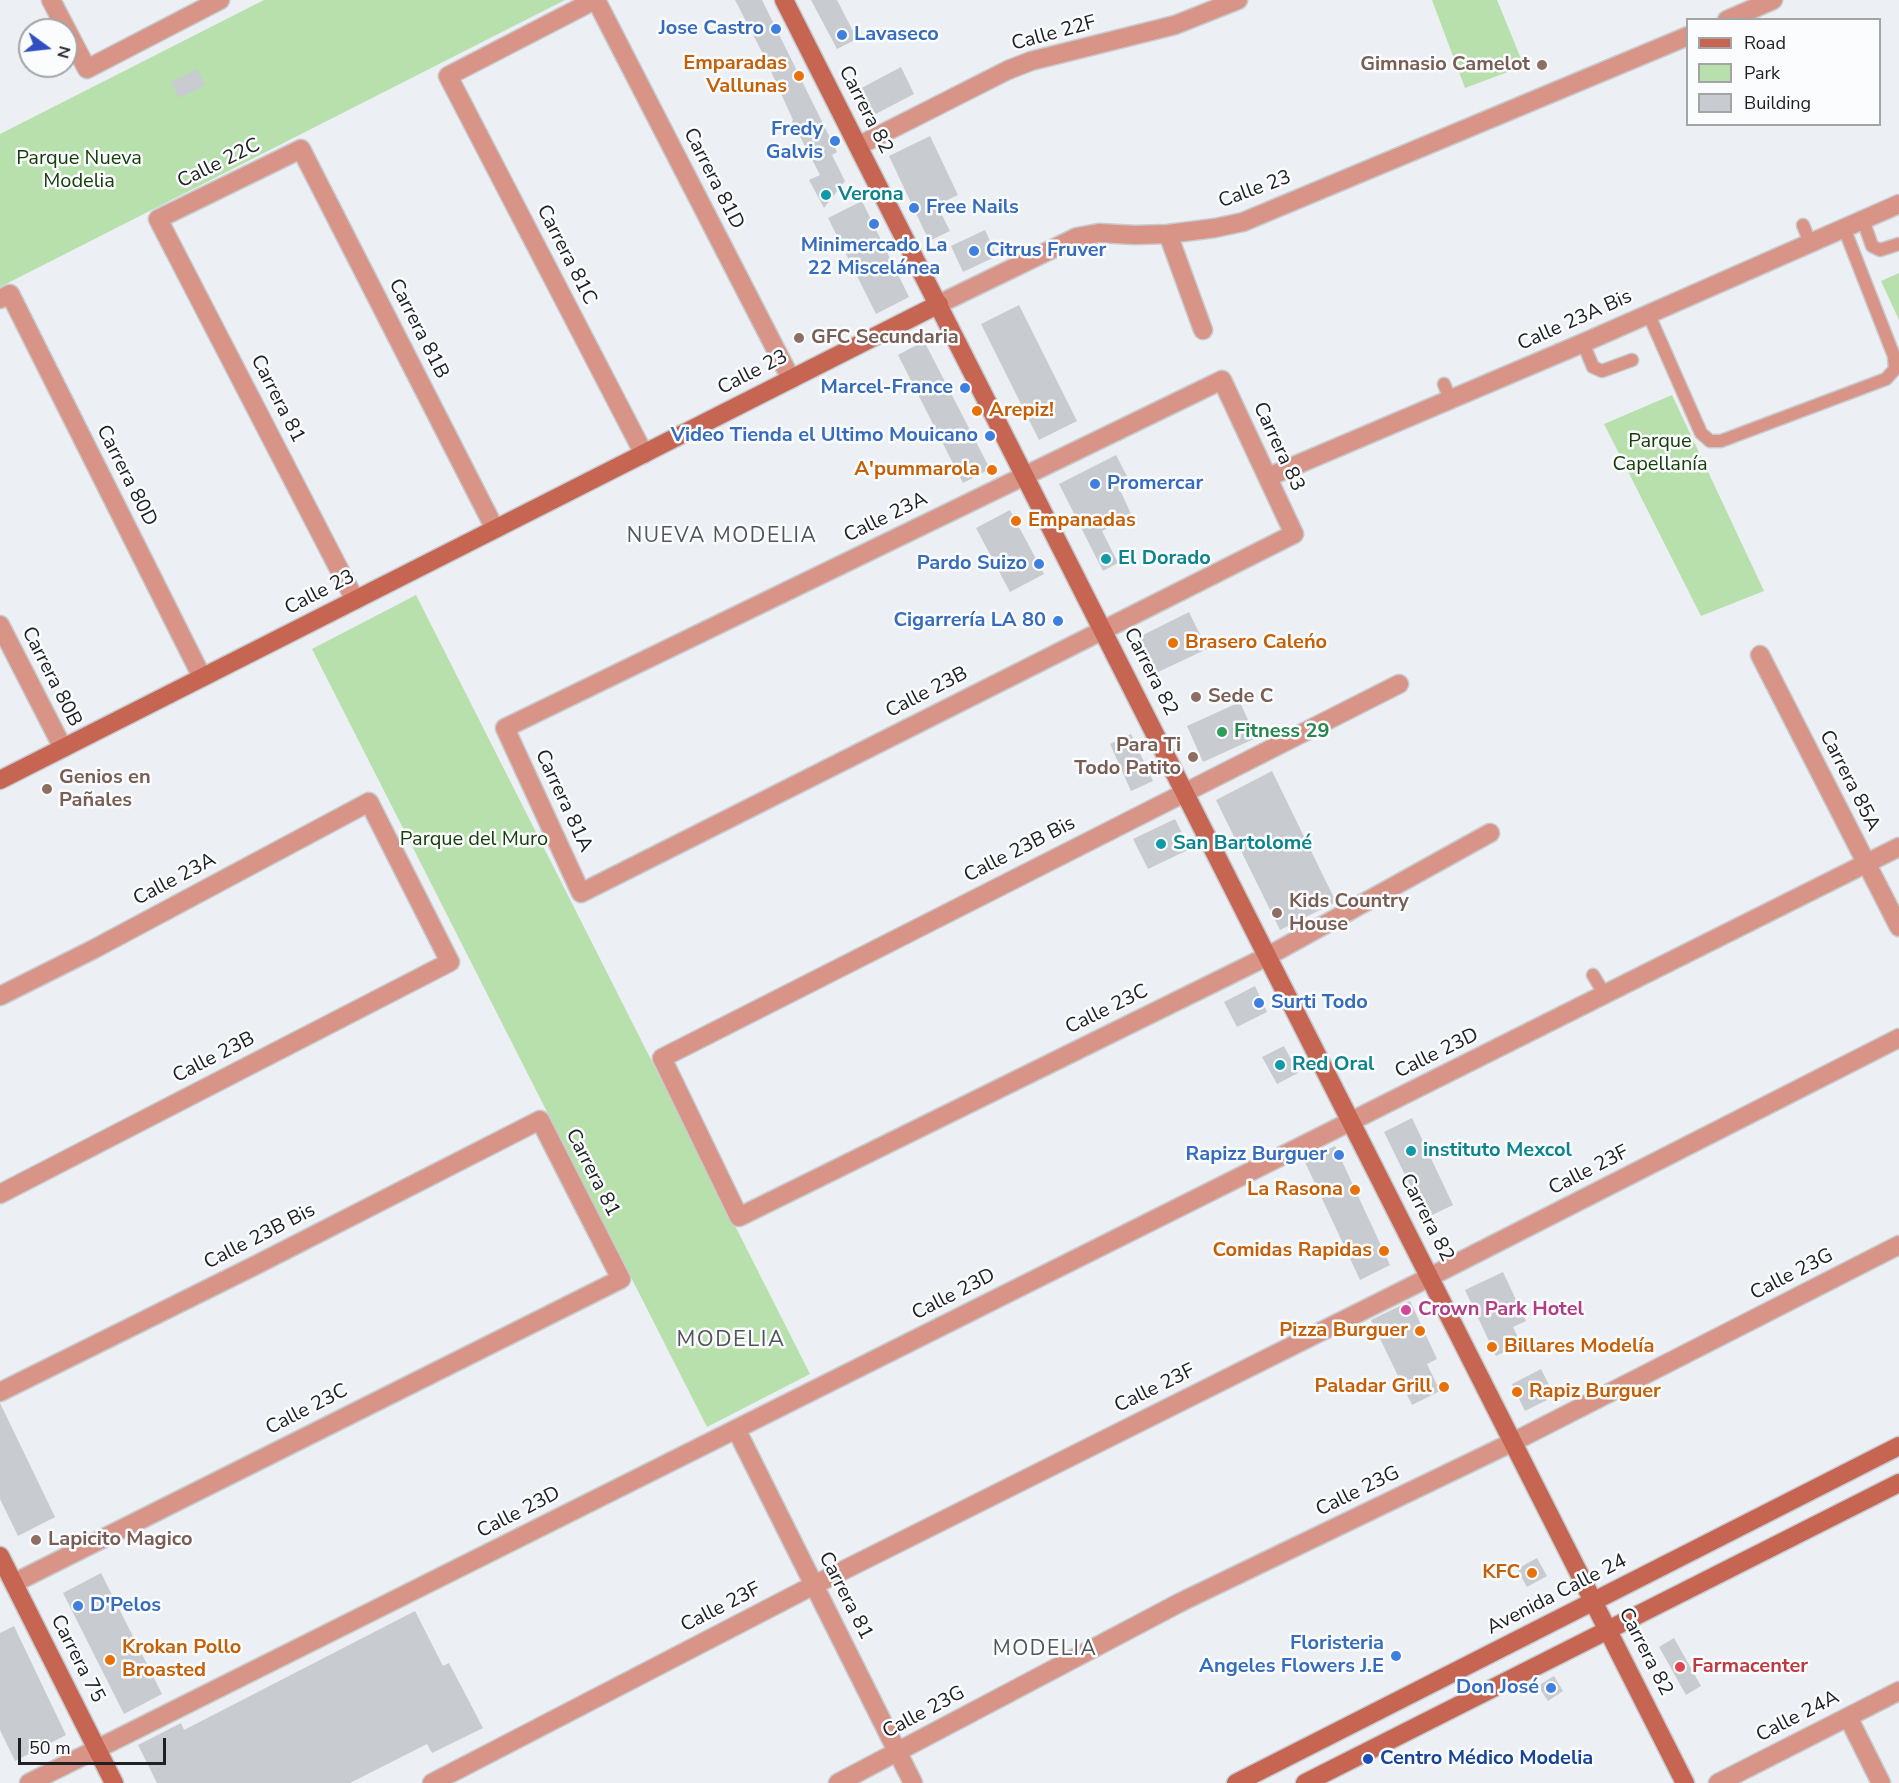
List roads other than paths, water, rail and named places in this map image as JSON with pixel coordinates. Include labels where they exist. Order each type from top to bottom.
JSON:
[{"type":"street","points":[[51,0],[87,69],[220,0]]},
{"type":"street","name":"Carrera 81C","points":[[596,0],[448,76],[644,454]]},
{"type":"street","name":"Carrera 81D","points":[[596,0],[791,379]]},
{"type":"street","name":"Carrera 82","points":[[784,0],[1685,1783]]},
{"type":"street","name":"Calle 22F","points":[[858,146],[1008,70],[1031,61],[1174,25],[1238,0]]},
{"type":"street","points":[[1732,18],[1773,0]]},
{"type":"street","name":"Calle 23","points":[[0,780],[939,304],[1077,237],[1099,233],[1168,234],[1243,222],[1686,37]]},
{"type":"street","name":"Calle 22C","points":[[158,219],[301,149]]},
{"type":"street","name":"Carrera 81B","points":[[301,149],[495,529]]},
{"type":"street","name":"Calle 23A Bis","points":[[1268,477],[1447,392],[1583,343],[1899,204]]},
{"type":"street","name":"Carrera 81","points":[[158,219],[355,600]]},
{"type":"street","points":[[1168,234],[1203,330]]},
{"type":"street","name":"Carrera 80D","points":[[5,296],[202,677]]},
{"type":"street","name":"Calle 23A","points":[[505,728],[1222,380]]},
{"type":"street","name":"Carrera 83","points":[[1222,380],[1294,534]]},
{"type":"street","name":"Calle 23B","points":[[581,893],[1294,534]]},
{"type":"street","name":"Carrera 80B","points":[[0,626],[63,748]]},
{"type":"street","name":"Carrera 85A","points":[[1760,655],[1899,927]]},
{"type":"street","name":"Calle 23B Bis","points":[[739,1217],[662,1058],[1399,684]]},
{"type":"street","name":"Carrera 81A","points":[[505,728],[581,893]]},
{"type":"street","name":"Calle 23A","points":[[0,996],[94,949],[369,802]]},
{"type":"street","name":"Calle 23B","points":[[0,1194],[450,962],[369,802]]},
{"type":"street","name":"Calle 23C","points":[[739,1217],[1268,956],[1490,833]]},
{"type":"street","name":"Calle 23D","points":[[29,1783],[1899,847]]},
{"type":"street","name":"Calle 23F","points":[[432,1783],[814,1585],[1430,1277],[1899,1038]]},
{"type":"street","name":"Carrera 81","points":[[540,1120],[621,1279]]},
{"type":"street","name":"Calle 23B Bis","points":[[0,1392],[540,1120]]},
{"type":"street","name":"Calle 23G","points":[[838,1783],[1181,1602],[1514,1442],[1899,1245]]},
{"type":"street","name":"Calle 23C","points":[[14,1583],[621,1279]]},
{"type":"street","name":"Carrera 81","points":[[736,1429],[913,1783]]},
{"type":"street","name":"Avenida Calle 24","points":[[1236,1783],[1899,1446]]},
{"type":"street","points":[[1305,1783],[1899,1483]]},
{"type":"street","name":"Carrera 75","points":[[0,1556],[114,1783]]},
{"type":"street","name":"Calle 24A","points":[[1718,1783],[1899,1691]]},
{"type":"street","points":[[1848,1717],[1881,1783]]},
{"type":"lane","points":[[1863,220],[1872,246],[1880,250],[1899,244]]},
{"type":"lane","points":[[1803,225],[1810,243]]},
{"type":"lane","points":[[1648,313],[1701,433],[1710,441],[1721,441],[1886,379],[1895,369],[1894,356],[1844,228]]},
{"type":"lane","points":[[1583,343],[1593,367],[1602,370],[1632,360]]},
{"type":"lane","points":[[1593,975],[1605,995]]},
{"type":"place","name":"Jose Castro","points":[[776,29]]},
{"type":"place","name":"Lavaseco","points":[[842,35]]},
{"type":"place","name":"Gimnasio Camelot","points":[[1542,65]]},
{"type":"place","name":"Emparadas Vallunas","points":[[799,76]]},
{"type":"place","name":"Fredy Galvis","points":[[835,141]]},
{"type":"place","name":"Verona","points":[[826,195]]},
{"type":"place","name":"Free Nails","points":[[914,208]]},
{"type":"place","name":"Minimercado La 22 Miscelánea","points":[[874,224]]},
{"type":"place","name":"Citrus Fruver","points":[[974,251]]},
{"type":"place","name":"GFC Secundaria","points":[[799,338]]},
{"type":"place","name":"Marcel-France","points":[[965,388]]},
{"type":"place","name":"Arepiz!","points":[[977,411]]},
{"type":"place","name":"Video Tienda el Ultimo Mouicano","points":[[990,436]]},
{"type":"place","name":"A'pummarola","points":[[992,470]]},
{"type":"place","name":"Promercar","points":[[1095,484]]},
{"type":"place","name":"Empanadas","points":[[1016,521]]},
{"type":"place","name":"El Dorado","points":[[1106,559]]},
{"type":"place","name":"Pardo Suizo","points":[[1039,564]]},
{"type":"place","name":"Cigarrería LA 80","points":[[1058,621]]},
{"type":"place","name":"Brasero Caleńo","points":[[1173,643]]},
{"type":"place","name":"Sede C","points":[[1196,697]]},
{"type":"place","name":"Fitness 29","points":[[1222,732]]},
{"type":"place","name":"Para Ti Todo Patito","points":[[1193,757]]},
{"type":"place","name":"Genios en Pañales","points":[[47,789]]},
{"type":"place","name":"San Bartolomé","points":[[1161,844]]},
{"type":"place","name":"Kids Country House","points":[[1277,913]]},
{"type":"place","name":"Surti Todo","points":[[1259,1003]]},
{"type":"place","name":"Red Oral","points":[[1280,1065]]},
{"type":"place","name":"instituto Mexcol","points":[[1411,1151]]},
{"type":"place","name":"Rapizz Burguer","points":[[1339,1155]]},
{"type":"place","name":"La Rasona","points":[[1355,1190]]},
{"type":"place","name":"Comidas Rapidas","points":[[1384,1251]]},
{"type":"place","name":"Crown Park Hotel","points":[[1406,1310]]},
{"type":"place","name":"Pizza Burguer","points":[[1420,1331]]},
{"type":"place","name":"Billares Modelía","points":[[1492,1347]]},
{"type":"place","name":"Paladar Grill","points":[[1444,1387]]},
{"type":"place","name":"Rapiz Burguer","points":[[1517,1392]]},
{"type":"place","name":"Lapicito Magico","points":[[36,1540]]},
{"type":"place","name":"KFC","points":[[1532,1573]]},
{"type":"place","name":"D'Pelos","points":[[78,1606]]},
{"type":"place","name":"Floristeria Angeles Flowers J.E","points":[[1396,1656]]},
{"type":"place","name":"Krokan Pollo Broasted","points":[[110,1660]]},
{"type":"place","name":"Farmacenter","points":[[1680,1667]]},
{"type":"place","name":"Don José","points":[[1551,1688]]},
{"type":"place","name":"Centro Médico Modelia","points":[[1368,1759]]},
{"type":"district","name":"NUEVA MODELIA","points":[[722,537]]},
{"type":"district","name":"MODELIA","points":[[731,1341]]},
{"type":"district","name":"MODELIA","points":[[1045,1650]]},
{"type":"park label","name":"Parque Nueva Modelia","points":[[79,170]]},
{"type":"park label","name":"Parque Capellanía","points":[[1660,454]]},
{"type":"park label","name":"Parque del Muro","points":[[474,840]]}]
